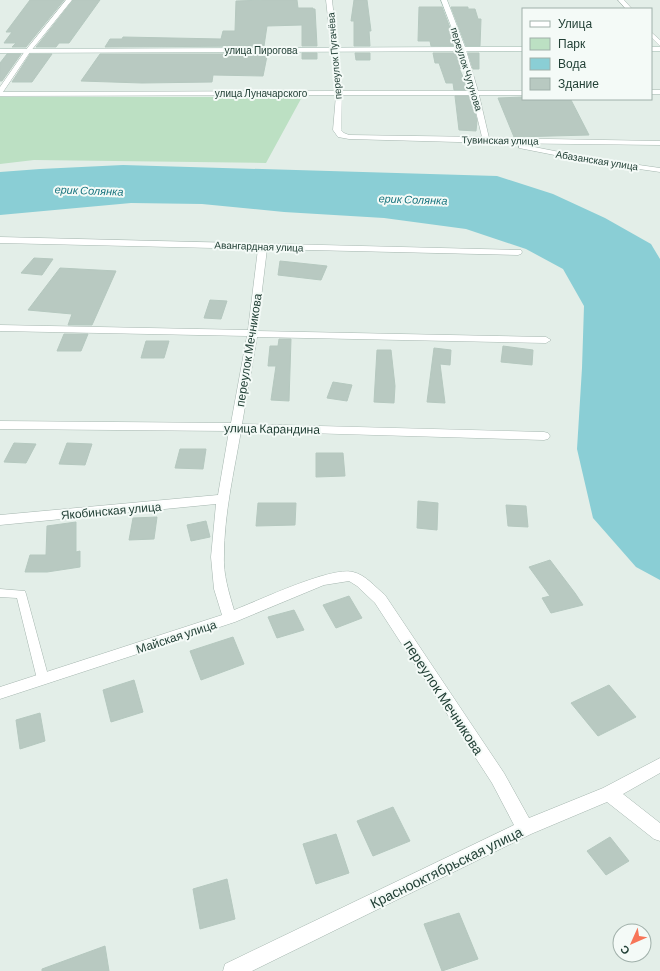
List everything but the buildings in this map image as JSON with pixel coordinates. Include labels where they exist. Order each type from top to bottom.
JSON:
[{"type":"street","points":[[0,93],[28,51],[69,0]]},
{"type":"street","name":"переулок Пугачёва","points":[[329,0],[339,93],[337,130],[341,135]]},
{"type":"street","name":"переулок Чугунова","points":[[444,0],[462,50],[475,93],[486,140]]},
{"type":"street","points":[[621,0],[628,8]]},
{"type":"street","points":[[652,35],[660,44]]},
{"type":"street","name":"улица Пирогова","points":[[0,51],[522,49]]},
{"type":"street","name":"улица Луначарского","points":[[0,93],[522,93]]},
{"type":"street","name":"Тувинская улица","points":[[341,135],[349,137],[660,143]]},
{"type":"street","name":"Абазанская улица","points":[[486,140],[590,160],[660,170]]},
{"type":"street","name":"Авангардная улица","points":[[0,240],[518,252]]},
{"type":"street","name":"переулок Мечникова","points":[[230,618],[222,589],[217,557],[223,499],[252,334],[263,246]]},
{"type":"street","points":[[0,328],[546,340]]},
{"type":"street","name":"улица Карандина","points":[[0,425],[235,427],[544,436]]},
{"type":"street","name":"Якобинская улица","points":[[0,520],[223,499]]},
{"type":"street","name":"переулок Мечникова","points":[[351,576],[362,582],[380,599],[498,778],[525,828]]},
{"type":"street","name":"Майская улица","points":[[0,693],[230,618],[322,580],[351,576]]},
{"type":"street","name":"Краснооктябрьская улица","points":[[232,971],[525,828],[609,793],[660,764]]},
{"type":"street","points":[[609,793],[660,833]]},
{"type":"lane","points":[[0,593],[21,594],[43,679]]},
{"type":"green space","points":[[0,97],[302,97],[266,163],[34,160],[0,164]]},
{"type":"water","name":"ерик Солянка","points":[[123,165],[497,176],[553,194],[605,218],[651,244],[660,259],[660,580],[636,567],[593,518],[577,449],[584,306],[563,269],[526,249],[466,229],[384,218],[284,212],[202,204],[131,203],[0,215],[0,172]]}]
